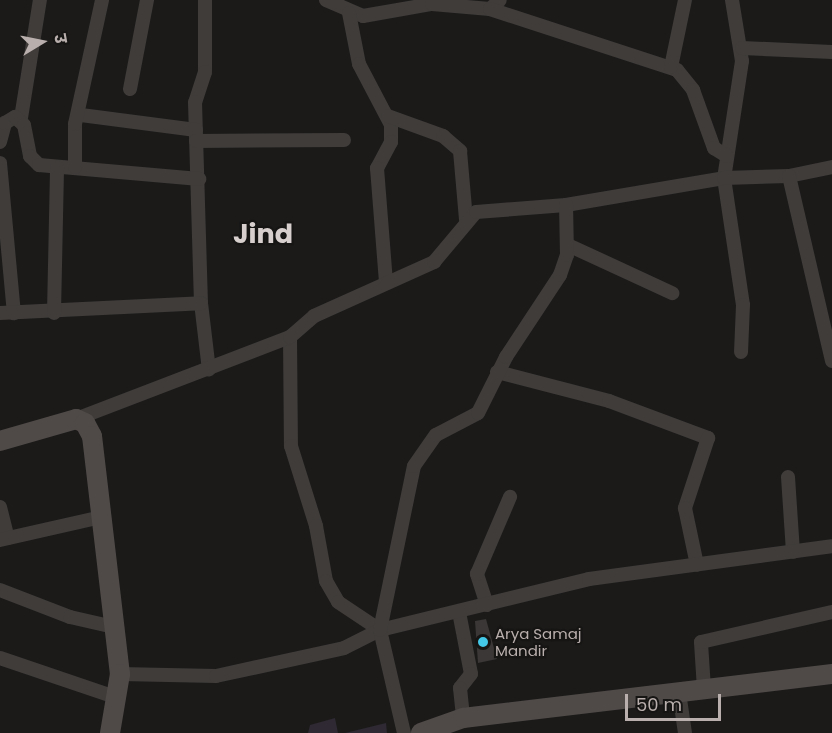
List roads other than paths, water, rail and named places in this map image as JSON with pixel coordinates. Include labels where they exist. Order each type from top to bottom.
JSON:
[{"type":"main road","points":[[0,441],[76,419],[86,423],[92,436],[120,674],[118,698],[110,733]]},
{"type":"main road","points":[[421,733],[463,718],[832,674]]},
{"type":"street","points":[[40,0],[21,118],[34,162],[57,167],[199,179]]},
{"type":"street","points":[[75,167],[75,123],[81,115],[102,0]]},
{"type":"street","points":[[130,89],[147,0]]},
{"type":"street","points":[[205,0],[205,72],[195,92],[201,303],[209,369]]},
{"type":"street","points":[[326,0],[349,13],[374,15],[432,4],[495,5],[553,34],[670,67],[687,79],[714,148],[727,156]]},
{"type":"street","points":[[670,67],[685,0]]},
{"type":"street","points":[[732,0],[742,48],[724,178],[743,305],[741,352]]},
{"type":"street","points":[[349,13],[359,64],[387,116],[391,142],[377,168],[386,283]]},
{"type":"street","points":[[742,48],[832,52]]},
{"type":"street","points":[[81,115],[196,135],[344,140]]},
{"type":"street","points":[[387,116],[443,136],[460,151],[466,220]]},
{"type":"street","points":[[0,142],[9,118],[21,118]]},
{"type":"street","points":[[0,163],[7,313],[54,313],[201,303]]},
{"type":"street","points":[[54,313],[57,167]]},
{"type":"street","points":[[76,419],[290,337],[314,316],[442,255],[466,220],[488,208],[566,205],[724,178],[789,176],[832,167]]},
{"type":"street","points":[[789,176],[832,361]]},
{"type":"street","points":[[404,733],[380,630],[417,457],[435,435],[472,420],[497,372],[560,276],[568,245],[566,205]]},
{"type":"street","points":[[568,245],[672,293]]},
{"type":"street","points":[[290,337],[292,455],[316,526],[326,581],[338,602],[380,630]]},
{"type":"street","points":[[497,372],[609,400],[708,438],[685,508],[697,565]]},
{"type":"street","points":[[788,477],[793,552]]},
{"type":"street","points":[[487,605],[477,574],[510,496]]},
{"type":"street","points":[[0,507],[4,539],[101,518]]},
{"type":"street","points":[[120,674],[216,676],[357,645],[380,630],[589,579],[832,546]]},
{"type":"street","points":[[1,594],[114,627]]},
{"type":"street","points":[[459,612],[471,674],[459,693],[463,718]]},
{"type":"street","points":[[704,689],[701,642],[832,612]]},
{"type":"street","points":[[0,658],[118,698]]},
{"type":"street","points":[[679,692],[685,733]]},
{"type":"place","name":"Arya Samaj Mandir","points":[[483,642]]},
{"type":"district","name":"Jind","points":[[263,234]]}]
